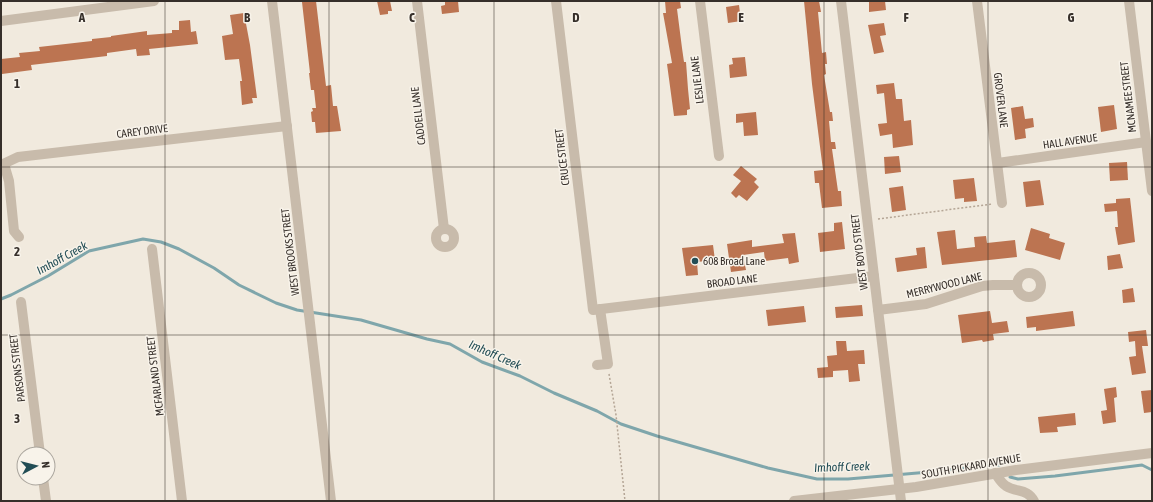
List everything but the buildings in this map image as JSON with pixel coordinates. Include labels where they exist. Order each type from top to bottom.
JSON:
[{"type":"street","points":[[1,21],[132,2],[154,1]]},
{"type":"street","name":"WEST BROOKS STREET","points":[[272,1],[331,501]]},
{"type":"street","name":"CADDELL LANE","points":[[417,1],[444,229]]},
{"type":"street","name":"CRUCE STREET","points":[[556,1],[596,309],[608,364]]},
{"type":"street","name":"LESLIE LANE","points":[[700,1],[719,156]]},
{"type":"street","name":"WEST BOYD STREET","points":[[841,1],[901,501]]},
{"type":"street","name":"GROVER LANE","points":[[977,1],[1002,203]]},
{"type":"street","name":"MCNAMEE STREET","points":[[1129,1],[1152,191]]},
{"type":"street","name":"CAREY DRIVE","points":[[3,165],[18,157],[287,126]]},
{"type":"street","name":"HALL AVENUE","points":[[998,163],[1146,142]]},
{"type":"street","points":[[3,165],[9,181],[14,231],[19,237]]},
{"type":"street","name":"MCFARLAND STREET","points":[[152,248],[182,501]]},
{"type":"street","name":"BROAD LANE","points":[[596,309],[874,276]]},
{"type":"street","name":"MERRYWOOD LANE","points":[[878,310],[926,304],[982,286],[1016,285]]},
{"type":"street","name":"PARSONS STREET","points":[[21,302],[39,446]]},
{"type":"street","points":[[597,365],[608,364]]},
{"type":"street","name":"SOUTH PICKARD AVENUE","points":[[794,501],[900,487],[916,487],[995,473],[1152,453]]},
{"type":"street","points":[[995,473],[1004,485],[1012,489],[1026,492],[1031,495],[1034,501]]},
{"type":"street","points":[[44,486],[46,501]]},
{"type":"path","points":[[878,220],[1002,203]]},
{"type":"path","points":[[608,364],[616,415],[625,501]]},
{"type":"waterway","name":"Imhoff Creek","points":[[1,299],[48,276],[89,251],[143,239],[161,242],[179,249],[214,268],[239,285],[276,303],[297,310],[361,320],[450,344],[482,362],[520,376],[554,393],[597,411],[621,424],[768,468],[817,479],[848,479],[999,465]]},
{"type":"waterway","name":"Imhoff Creek","points":[[1010,477],[1018,479],[1055,476],[1142,465],[1152,470]]},
{"type":"place","name":"608 Broad Lane","points":[[695,261]]}]
